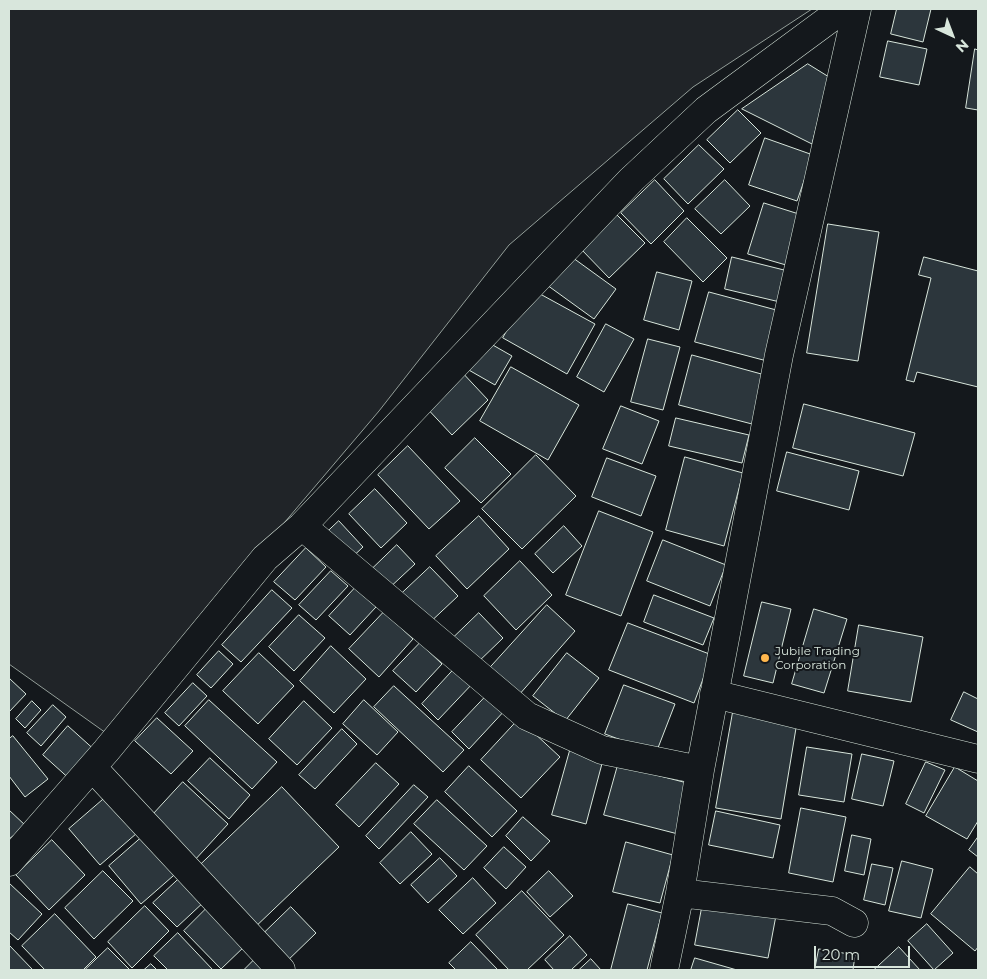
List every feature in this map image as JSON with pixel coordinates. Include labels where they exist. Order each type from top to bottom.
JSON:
[{"type":"street","points":[[9,862],[92,767],[265,558],[302,526],[632,180],[706,110],[843,9]]},
{"type":"street","points":[[664,970],[680,893],[714,694],[779,355],[857,9]]},
{"type":"street","points":[[302,526],[527,716],[602,750],[700,770]]},
{"type":"street","points":[[714,694],[978,759]]},
{"type":"street","points":[[92,767],[282,970]]},
{"type":"street","points":[[680,893],[832,911],[854,923]]},
{"type":"shaded area","points":[[9,9],[812,9],[693,87],[509,245],[379,411],[106,733],[9,664]]},
{"type":"building","points":[[897,9],[931,9],[923,42],[891,34]]},
{"type":"building","points":[[888,41],[927,49],[919,85],[880,77]]},
{"type":"building","points":[[975,49],[978,50],[978,110],[966,108]]},
{"type":"building","points":[[808,64],[829,77],[812,144],[742,109]]},
{"type":"building","points":[[738,110],[761,133],[730,163],[707,140]]},
{"type":"building","points":[[765,138],[813,155],[797,201],[749,185]]},
{"type":"building","points":[[699,145],[724,169],[688,204],[664,179]]},
{"type":"building","points":[[655,180],[684,211],[651,244],[621,213]]},
{"type":"building","points":[[725,180],[750,206],[721,234],[695,209]]},
{"type":"building","points":[[764,203],[802,215],[786,265],[748,254]]},
{"type":"building","points":[[616,214],[645,243],[609,278],[580,248]]},
{"type":"building","points":[[687,218],[727,258],[703,282],[664,242]]},
{"type":"building","points":[[828,224],[879,232],[858,361],[807,353]]},
{"type":"building","points":[[569,255],[616,289],[594,319],[547,285]]},
{"type":"building","points":[[732,257],[788,271],[780,302],[725,289]]},
{"type":"building","points":[[924,257],[978,271],[978,387],[917,372],[914,382],[906,380],[931,278],[919,275]]},
{"type":"building","points":[[657,272],[692,281],[679,330],[644,320]]},
{"type":"building","points":[[531,289],[595,324],[567,374],[503,338]]},
{"type":"building","points":[[709,292],[780,311],[767,361],[695,342]]},
{"type":"building","points":[[606,324],[634,339],[604,392],[577,377]]},
{"type":"building","points":[[648,339],[680,347],[663,410],[631,402]]},
{"type":"building","points":[[484,340],[512,356],[495,385],[467,369]]},
{"type":"building","points":[[692,355],[765,375],[752,424],[679,405]]},
{"type":"building","points":[[511,367],[579,405],[548,460],[480,421]]},
{"type":"building","points":[[459,369],[488,400],[452,435],[423,404]]},
{"type":"building","points":[[804,404],[915,433],[903,476],[793,448]]},
{"type":"building","points":[[621,406],[659,421],[642,464],[603,449]]},
{"type":"building","points":[[676,418],[749,435],[742,463],[669,446]]},
{"type":"building","points":[[475,438],[511,474],[481,503],[445,468]]},
{"type":"building","points":[[408,446],[460,501],[429,529],[378,475]]},
{"type":"building","points":[[787,452],[859,471],[849,510],[777,491]]},
{"type":"building","points":[[536,455],[576,496],[522,549],[482,509]]},
{"type":"building","points":[[685,457],[743,473],[724,546],[666,530]]},
{"type":"building","points":[[607,458],[656,476],[641,516],[592,497]]},
{"type":"building","points":[[375,489],[407,523],[381,548],[349,514]]},
{"type":"building","points":[[599,511],[653,532],[621,616],[566,595]]},
{"type":"building","points":[[479,516],[509,549],[467,589],[436,556]]},
{"type":"building","points":[[339,521],[363,547],[346,563],[322,537]]},
{"type":"building","points":[[564,526],[582,546],[553,573],[535,554]]},
{"type":"building","points":[[663,540],[726,565],[710,606],[647,581]]},
{"type":"building","points":[[397,545],[415,564],[386,591],[369,572]]},
{"type":"building","points":[[306,548],[326,567],[295,600],[274,582]]},
{"type":"building","points":[[520,561],[552,595],[516,630],[484,596]]},
{"type":"building","points":[[430,567],[458,596],[425,627],[397,598]]},
{"type":"building","points":[[331,571],[348,586],[316,620],[299,605]]},
{"type":"building","points":[[355,588],[376,607],[350,635],[329,616]]},
{"type":"building","points":[[272,590],[292,608],[241,662],[222,645]]},
{"type":"building","points":[[654,595],[714,618],[703,645],[644,622]]},
{"type":"building","points":[[762,602],[791,609],[773,683],[744,676]]},
{"type":"building","points":[[547,605],[575,631],[518,696],[488,670]]},
{"type":"building","points":[[814,609],[847,619],[824,693],[792,684]]},
{"type":"building","points":[[384,612],[413,639],[379,677],[349,649]]},
{"type":"building","points":[[479,613],[503,638],[474,666],[450,641]]},
{"type":"building","points":[[299,615],[325,638],[294,671],[269,647]]},
{"type":"building","points":[[628,623],[712,655],[694,703],[609,670]]},
{"type":"building","points":[[859,625],[923,637],[911,702],[848,691]]},
{"type":"building","points":[[420,643],[442,664],[416,692],[393,671]]},
{"type":"building","points":[[331,646],[366,679],[334,713],[300,681]]},
{"type":"building","points":[[219,651],[233,664],[211,688],[197,675]]},
{"type":"building","points":[[259,653],[294,686],[258,724],[223,691]]},
{"type":"building","points":[[567,653],[599,678],[565,721],[533,696]]},
{"type":"building","points":[[457,666],[474,682],[438,720],[422,704]]},
{"type":"building","points":[[9,680],[26,694],[9,712]]},
{"type":"building","points":[[193,683],[207,696],[179,726],[165,713]]},
{"type":"building","points":[[624,685],[675,704],[656,753],[605,734]]},
{"type":"building","points":[[394,686],[464,750],[443,772],[374,707]]},
{"type":"building","points":[[490,692],[507,708],[469,749],[452,732]]},
{"type":"building","points":[[964,692],[978,699],[978,732],[951,720]]},
{"type":"building","points":[[209,700],[277,762],[252,789],[185,726]]},
{"type":"building","points":[[364,700],[398,732],[377,755],[343,724]]},
{"type":"building","points":[[32,701],[41,710],[25,728],[16,719]]},
{"type":"building","points":[[304,701],[332,728],[297,765],[269,739]]},
{"type":"building","points":[[53,705],[66,717],[41,746],[27,733]]},
{"type":"building","points":[[733,712],[797,722],[781,819],[716,808]]},
{"type":"building","points":[[157,718],[193,751],[171,774],[135,741]]},
{"type":"building","points":[[519,719],[560,757],[521,798],[481,760]]},
{"type":"building","points":[[68,726],[98,753],[73,782],[43,755]]},
{"type":"building","points":[[342,729],[357,744],[315,789],[299,775]]},
{"type":"building","points":[[13,736],[48,779],[25,797],[9,776],[9,739]]},
{"type":"building","points":[[571,747],[604,756],[586,824],[552,815]]},
{"type":"building","points":[[807,747],[852,754],[844,802],[799,795]]},
{"type":"building","points":[[862,754],[894,761],[883,806],[852,799]]},
{"type":"building","points":[[210,758],[250,795],[229,819],[188,781]]},
{"type":"building","points":[[926,762],[945,770],[924,813],[906,804]]},
{"type":"building","points":[[376,763],[399,784],[359,827],[336,805]]},
{"type":"building","points":[[618,765],[691,784],[678,834],[604,815]]},
{"type":"building","points":[[469,766],[517,811],[492,837],[445,792]]},
{"type":"building","points":[[955,767],[978,781],[978,821],[967,839],[926,816]]},
{"type":"building","points":[[183,782],[228,824],[193,862],[148,820]]},
{"type":"building","points":[[414,785],[428,797],[379,849],[366,836]]},
{"type":"building","points":[[282,787],[339,847],[251,931],[194,871]]},
{"type":"building","points":[[113,791],[144,827],[100,865],[69,829]]},
{"type":"building","points":[[437,800],[487,846],[464,870],[414,824]]},
{"type":"building","points":[[801,808],[846,817],[833,882],[789,873]]},
{"type":"building","points":[[9,810],[26,826],[9,839]]},
{"type":"building","points":[[716,811],[780,825],[773,858],[709,845]]},
{"type":"building","points":[[523,817],[550,841],[531,861],[506,836]]},
{"type":"building","points":[[149,831],[181,869],[141,904],[109,866]]},
{"type":"building","points":[[411,832],[432,854],[400,884],[380,863]]},
{"type":"building","points":[[852,835],[871,839],[864,875],[845,871]]},
{"type":"building","points":[[978,837],[978,857],[969,850]]},
{"type":"building","points":[[52,840],[85,875],[49,910],[16,875]]},
{"type":"building","points":[[626,842],[673,855],[660,903],[613,892]]},
{"type":"building","points":[[504,847],[526,867],[506,889],[484,868]]},
{"type":"building","points":[[440,858],[457,876],[428,903],[411,885]]},
{"type":"building","points":[[902,861],[933,869],[921,918],[889,911]]},
{"type":"building","points":[[872,864],[893,868],[885,905],[864,900]]},
{"type":"building","points":[[970,867],[978,874],[978,947],[975,951],[931,914]]},
{"type":"building","points":[[103,871],[133,901],[94,939],[65,908]]},
{"type":"building","points":[[549,871],[573,896],[550,917],[527,892]]},
{"type":"building","points":[[182,876],[206,900],[177,927],[153,903]]},
{"type":"building","points":[[473,878],[496,903],[463,934],[439,910]]},
{"type":"building","points":[[9,883],[42,914],[18,940],[9,932]]},
{"type":"building","points":[[522,891],[564,935],[527,970],[509,970],[476,935]]},
{"type":"building","points":[[704,897],[777,910],[768,958],[695,945]]},
{"type":"building","points":[[628,904],[662,913],[647,970],[611,970]]},
{"type":"building","points":[[210,905],[247,944],[221,969],[184,931]]},
{"type":"building","points":[[145,906],[169,931],[132,968],[108,942]]},
{"type":"building","points":[[291,907],[316,933],[283,965],[258,939]]},
{"type":"building","points":[[55,914],[96,957],[83,970],[45,970],[22,946]]},
{"type":"building","points":[[927,924],[953,953],[934,970],[908,941]]},
{"type":"building","points":[[178,933],[213,970],[168,970],[154,956]]},
{"type":"building","points":[[570,936],[587,955],[571,970],[554,970],[545,960]]},
{"type":"building","points":[[471,942],[498,970],[456,970],[449,963]]},
{"type":"building","points":[[9,945],[33,970],[9,970]]},
{"type":"building","points":[[899,947],[920,970],[874,970]]},
{"type":"building","points":[[108,948],[130,970],[85,970]]},
{"type":"building","points":[[819,949],[855,955],[853,970],[815,970]]},
{"type":"building","points":[[259,955],[274,970],[244,970]]},
{"type":"building","points":[[695,958],[737,970],[691,970]]},
{"type":"building","points":[[591,959],[601,970],[579,970]]},
{"type":"building","points":[[151,964],[157,970],[144,970]]},
{"type":"place","name":"Jubile Trading Corporation","points":[[765,658]]}]
